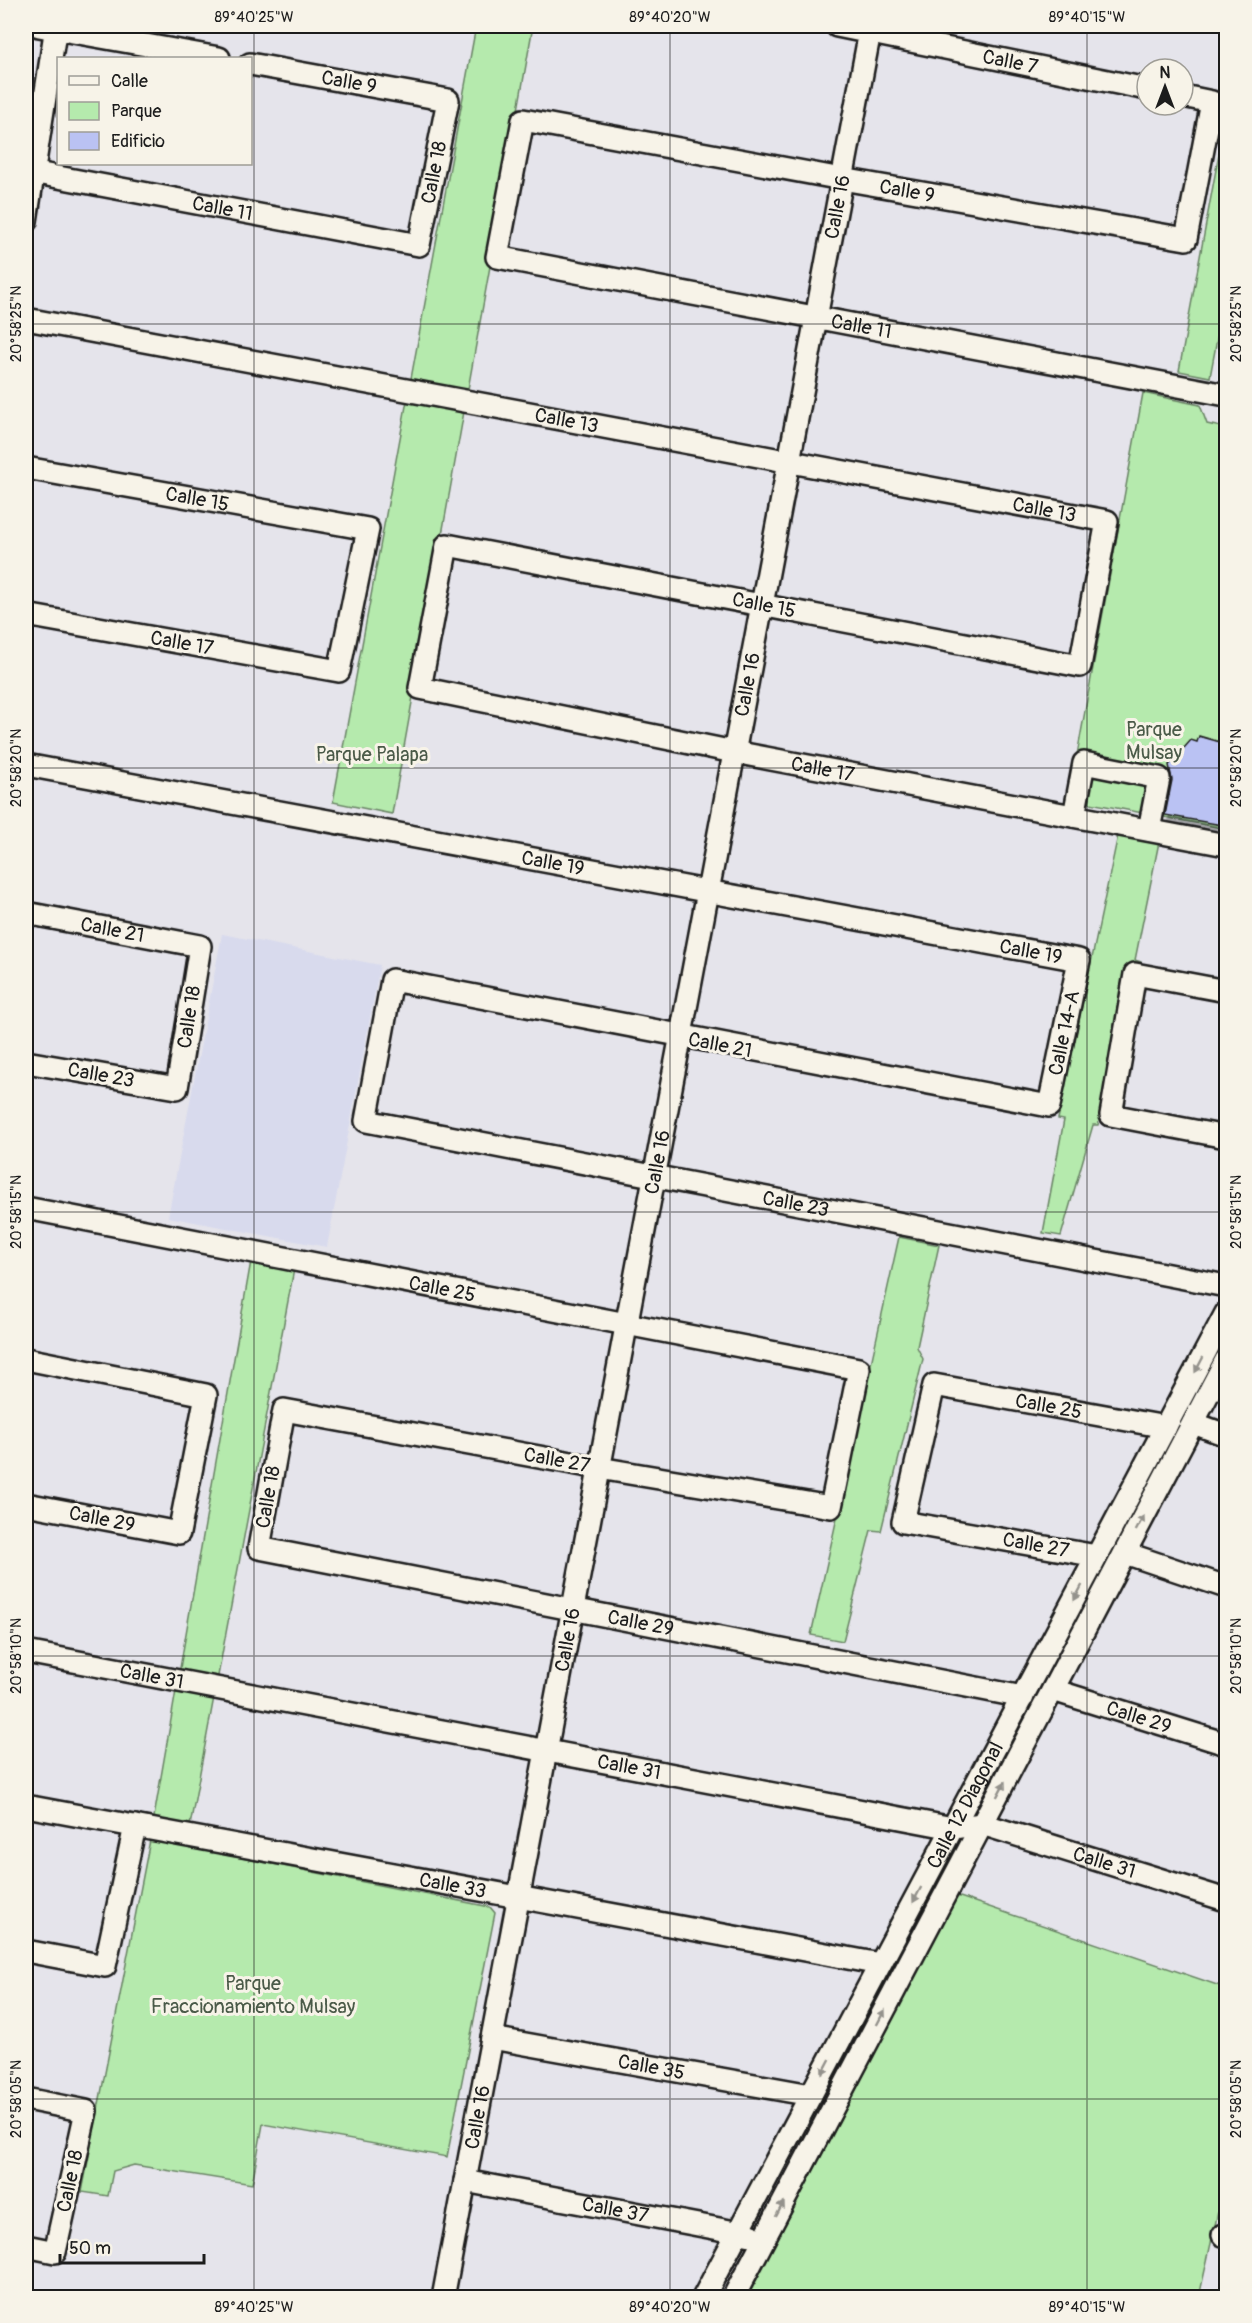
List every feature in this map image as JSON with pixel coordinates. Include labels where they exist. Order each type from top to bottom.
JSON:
[{"type":"street","points":[[26,221],[29,172],[50,26],[214,57]]},
{"type":"street","name":"Calle 7","points":[[837,26],[870,29],[1135,86]]},
{"type":"street","name":"Calle 16","points":[[443,2298],[870,29]]},
{"type":"street","name":"Calle 9","points":[[252,64],[448,100]]},
{"type":"street","name":"Calle 9","points":[[497,257],[523,120],[1186,239],[1212,102],[1195,98]]},
{"type":"street","name":"Calle 18","points":[[419,245],[448,100]]},
{"type":"street","name":"Calle 11","points":[[29,172],[419,245]]},
{"type":"street","name":"Calle 11","points":[[497,257],[815,319],[1227,395]]},
{"type":"street","name":"Calle 13","points":[[26,319],[1107,521],[1080,666]]},
{"type":"street","name":"Calle 15","points":[[26,468],[368,529],[339,671]]},
{"type":"street","name":"Calle 15","points":[[420,688],[447,545],[1080,666]]},
{"type":"street","name":"Calle 17","points":[[26,615],[339,671]]},
{"type":"street","name":"Calle 17","points":[[420,688],[734,752],[1227,845]]},
{"type":"street","points":[[1074,816],[1084,763],[1159,778],[1149,830]]},
{"type":"street","name":"Calle 19","points":[[26,765],[1079,960]]},
{"type":"street","name":"Calle 21","points":[[26,912],[200,946]]},
{"type":"street","name":"Calle 18","points":[[177,1088],[200,946]]},
{"type":"street","name":"Calle 14-A","points":[[1049,1106],[1079,960]]},
{"type":"street","points":[[1227,992],[1135,974],[1111,1115],[1227,1137]]},
{"type":"street","name":"Calle 21","points":[[366,1121],[392,980],[1049,1106]]},
{"type":"street","name":"Calle 23","points":[[26,1062],[177,1088]]},
{"type":"street","name":"Calle 23","points":[[366,1121],[1227,1286]]},
{"type":"street","name":"Calle 25","points":[[26,1208],[859,1369],[831,1507]]},
{"type":"street","name":"Calle 12 Diagonal","points":[[703,2298],[1227,1313]]},
{"type":"street","name":"Calle 29","points":[[26,1359],[206,1395],[179,1533],[26,1504]]},
{"type":"street","name":"Calle 12 Diagonal","points":[[733,2298],[1227,1359]]},
{"type":"street","name":"Calle 25","points":[[903,1522],[934,1385],[1166,1427]]},
{"type":"street","name":"Calle 18","points":[[259,1548],[284,1410]]},
{"type":"street","name":"Calle 27","points":[[284,1410],[599,1468],[831,1507]]},
{"type":"street","points":[[1193,1423],[1227,1435]]},
{"type":"street","name":"Calle 27","points":[[903,1522],[1097,1556]]},
{"type":"street","name":"Calle 29","points":[[259,1548],[1023,1697]]},
{"type":"street","points":[[1125,1553],[1227,1587]]},
{"type":"street","name":"Calle 31","points":[[26,1652],[953,1828],[982,1824],[1227,1900]]},
{"type":"street","name":"Calle 29","points":[[1053,1690],[1227,1744]]},
{"type":"street","name":"Calle 33","points":[[26,1806],[880,1964]]},
{"type":"street","points":[[26,1951],[105,1966],[135,1826]]},
{"type":"street","name":"Calle 35","points":[[492,2038],[811,2095]]},
{"type":"street","name":"Calle 18","points":[[26,2099],[86,2111],[55,2252],[26,2246]]},
{"type":"street","name":"Calle 37","points":[[465,2181],[765,2238]]},
{"type":"shaded area","points":[[222,934],[380,965],[327,1247],[168,1217]]},
{"type":"green space","name":"Parque Palapa","points":[[476,26],[533,26],[392,814],[333,802]]},
{"type":"green space","points":[[1226,115],[1226,291],[1210,377],[1179,371]]},
{"type":"green space","name":"Parque Mulsay","points":[[1143,393],[1200,405],[1207,424],[1226,428],[1226,803],[1222,828],[1069,799]]},
{"type":"green space","points":[[1118,835],[1159,842],[1135,960],[1141,962],[1098,1125],[1093,1125],[1061,1236],[1043,1233],[1064,1120],[1058,1119]]},
{"type":"green space","points":[[899,1237],[939,1245],[917,1347],[923,1359],[881,1531],[871,1530],[843,1641],[811,1635]]},
{"type":"green space","name":"Parque Fraccionamiento Mulsay","points":[[251,1261],[294,1269],[186,1847],[490,1907],[495,1913],[447,2157],[263,2124],[252,2184],[134,2165],[113,2171],[108,2196],[82,2192],[150,1840]]},
{"type":"green space","points":[[957,1896],[1226,1988],[1226,2176],[1199,2297],[747,2298]]},
{"type":"building","points":[[1199,736],[1227,744],[1227,803],[1222,825],[1165,815],[1172,780],[1169,765],[1191,740],[1197,742]]}]
